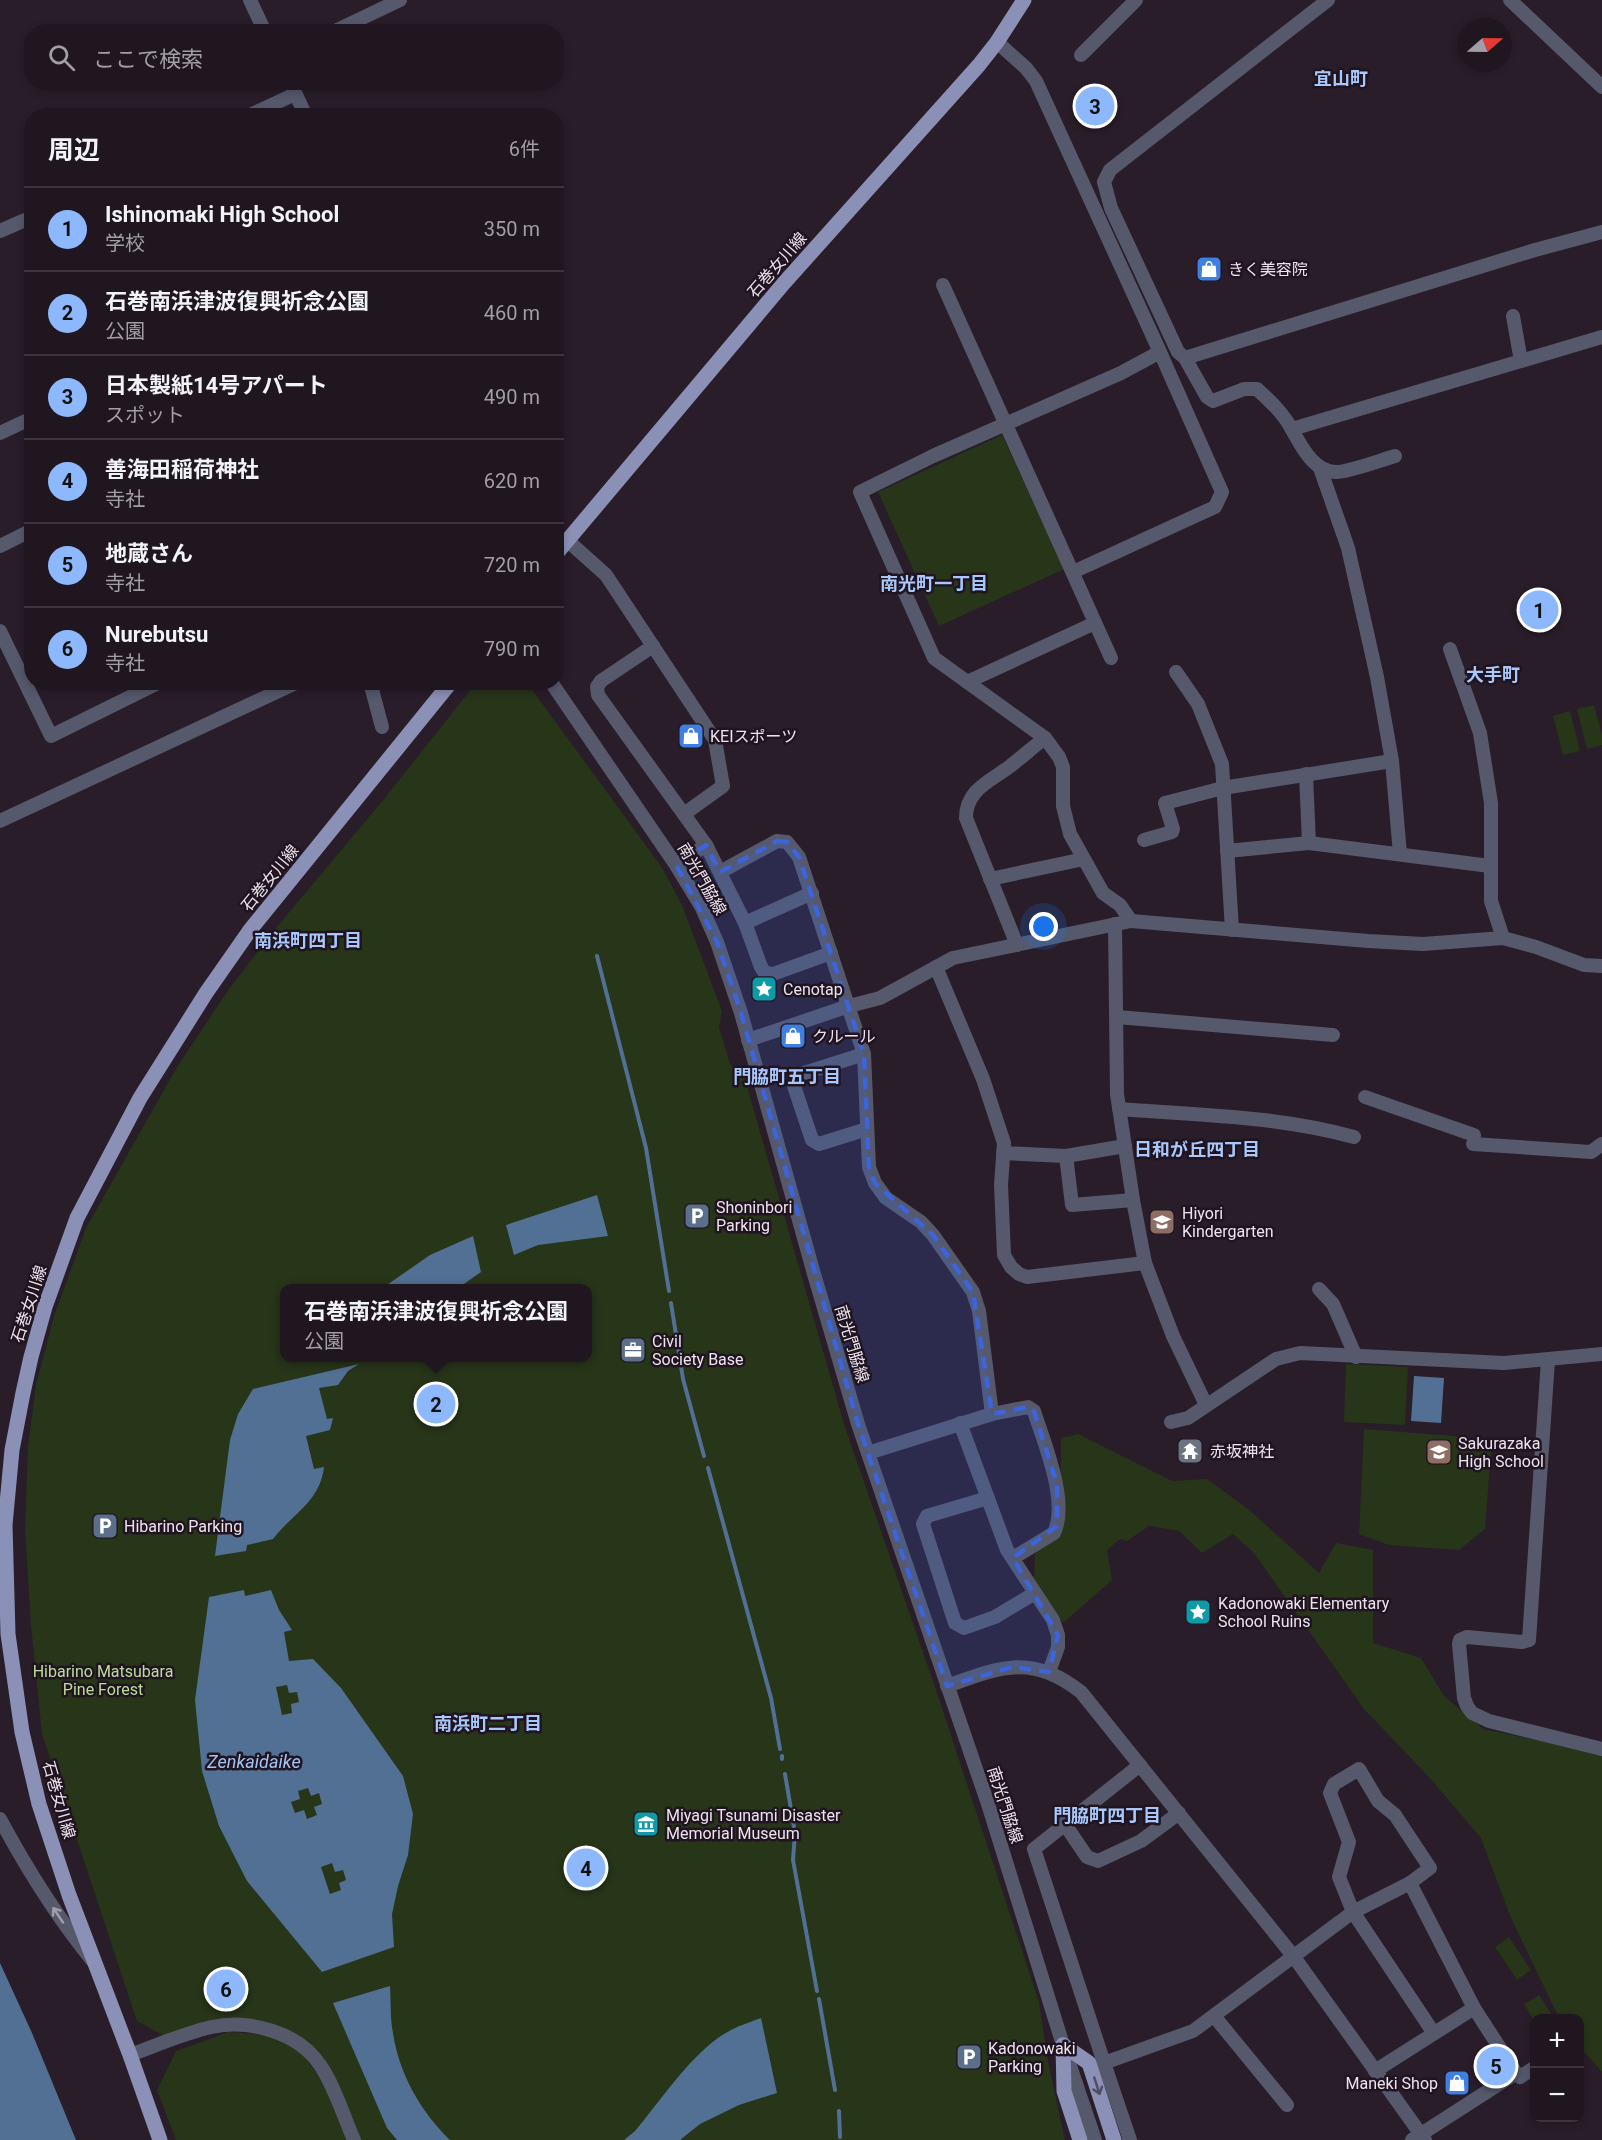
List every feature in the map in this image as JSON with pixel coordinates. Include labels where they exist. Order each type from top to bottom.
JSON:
[{"type":"main road","name":"石巻女川線","points":[[564,545],[784,283],[950,99],[997,42],[1024,0]]},
{"type":"main road","name":"石巻女川線","points":[[160,2140],[130,2055],[93,1962],[39,1804],[22,1732],[8,1634],[2,1524],[12,1450],[31,1357],[45,1306],[77,1218],[140,1098],[206,993],[250,930],[445,690]]},
{"type":"main road","points":[[1063,2045],[1064,2091],[1080,2140]]},
{"type":"main road","points":[[1063,2045],[1089,2062],[1114,2140]]},
{"type":"street","points":[[250,0],[261,24]]},
{"type":"street","points":[[350,24],[400,0]]},
{"type":"street","points":[[1081,55],[1136,0]]},
{"type":"street","points":[[1073,572],[1215,507],[1222,492],[1160,352],[1104,211],[1104,182],[1110,170],[1328,0]]},
{"type":"street","points":[[1510,0],[1602,87]]},
{"type":"street","points":[[997,42],[1026,68],[1036,81],[1178,352],[1185,358],[1207,397],[1213,401],[1244,389],[1257,389],[1272,403],[1292,429],[1296,439],[1320,468],[1348,548],[1377,677],[1392,760],[1400,854]]},
{"type":"street","points":[[261,108],[289,90]]},
{"type":"street","points":[[293,90],[302,108]]},
{"type":"street","points":[[0,231],[24,220]]},
{"type":"street","points":[[1185,358],[1535,250],[1602,232]]},
{"type":"street","points":[[943,285],[1110,658]]},
{"type":"street","points":[[1513,316],[1521,361]]},
{"type":"street","points":[[1292,429],[1602,337]]},
{"type":"street","points":[[1131,921],[1120,905],[1102,893],[1070,834],[1063,806],[1063,767],[1059,757],[1045,738],[934,658],[860,492],[1005,423],[1121,373],[1160,352]]},
{"type":"street","points":[[0,433],[24,422]]},
{"type":"street","points":[[1320,468],[1336,472],[1395,456]]},
{"type":"street","points":[[0,546],[24,534]]},
{"type":"street","points":[[568,541],[606,575],[715,740],[723,786],[684,814]]},
{"type":"street","points":[[967,682],[1095,623]]},
{"type":"street","points":[[0,631],[24,680]]},
{"type":"street","points":[[653,646],[601,681],[597,687],[598,695],[706,845],[745,923],[761,968],[765,973],[773,974],[831,953]]},
{"type":"street","points":[[1450,649],[1480,732],[1491,803],[1491,901],[1503,938]]},
{"type":"street","points":[[1176,672],[1198,704],[1222,764],[1232,930]]},
{"type":"street","points":[[29,690],[51,736],[137,690]]},
{"type":"street","points":[[0,821],[281,690]]},
{"type":"street","points":[[372,690],[382,727]]},
{"type":"street","name":"南光門脇線","points":[[556,690],[676,865],[701,906],[717,942],[748,1040],[814,1274],[868,1453],[992,1815],[1063,2045],[1095,2140]]},
{"type":"street","points":[[1017,945],[966,818],[966,806],[982,785],[1045,738]]},
{"type":"street","points":[[1144,840],[1173,832],[1165,803],[1223,788],[1392,760]]},
{"type":"street","points":[[1306,774],[1309,843]]},
{"type":"street","points":[[720,872],[777,841],[787,842],[799,857],[864,1054],[869,1167],[875,1182],[886,1198],[921,1222],[933,1234],[973,1292],[979,1311],[992,1414]]},
{"type":"street","points":[[1227,851],[1309,843],[1490,866]]},
{"type":"street","points":[[676,865],[706,845]]},
{"type":"street","points":[[990,879],[1084,859]]},
{"type":"street","points":[[745,923],[812,893]]},
{"type":"street","points":[[748,1040],[880,998],[953,958],[1131,921],[1323,938],[1423,944],[1503,938],[1536,947],[1584,965],[1602,966]]},
{"type":"street","points":[[1115,924],[1119,1109],[1133,1200],[1145,1263],[1173,1336],[1206,1405]]},
{"type":"street","points":[[936,967],[993,1107],[1004,1143],[1001,1185],[1002,1244],[1004,1256],[1011,1267],[1027,1277],[1145,1263]]},
{"type":"street","points":[[1116,1017],[1333,1035]]},
{"type":"street","points":[[864,1054],[798,1076],[794,1086],[812,1140],[819,1143],[867,1129]]},
{"type":"street","points":[[1365,1097],[1474,1139],[1591,1152],[1602,1144]]},
{"type":"street","points":[[1119,1109],[1267,1120],[1317,1126],[1354,1137]]},
{"type":"street","points":[[1004,1153],[1066,1156],[1125,1146]]},
{"type":"street","points":[[1066,1156],[1072,1205],[1133,1200]]},
{"type":"street","points":[[1319,1289],[1333,1304],[1356,1357]]},
{"type":"street","points":[[1171,1422],[1188,1418],[1276,1359],[1300,1353],[1504,1363],[1602,1354]]},
{"type":"street","points":[[1548,1360],[1528,1640],[1522,1642],[1467,1637],[1460,1640],[1464,1698],[1472,1713],[1489,1721],[1602,1749]]},
{"type":"street","points":[[868,1453],[960,1423],[1028,1407],[1034,1412],[1057,1484],[1057,1526],[1054,1533],[1013,1558]]},
{"type":"street","points":[[960,1423],[1007,1550],[1053,1620],[1058,1635],[1058,1647],[1049,1672]]},
{"type":"street","points":[[988,1498],[927,1516],[923,1524],[955,1623],[964,1628],[985,1621],[1035,1593]]},
{"type":"street","points":[[947,1686],[997,1669],[1029,1667],[1049,1672],[1069,1683],[1089,1700],[1294,1957],[1375,2071],[1419,2138],[1516,2073]]},
{"type":"street","points":[[1130,2140],[1034,1849],[1140,1765]]},
{"type":"street","points":[[1104,2063],[1185,2035],[1214,2016],[1353,1912],[1410,1882],[1430,1868],[1395,1815],[1378,1801],[1359,1769],[1334,1784],[1330,1793],[1349,1842],[1339,1877],[1353,1912],[1433,2032]]},
{"type":"street","points":[[1064,1823],[1087,1857],[1098,1861],[1141,1841],[1179,1813]]},
{"type":"street","points":[[0,1819],[26,1868],[70,1934],[93,1962]]},
{"type":"street","points":[[1410,1882],[1474,2008],[1516,2073],[1520,2077],[1530,2071]]},
{"type":"street","points":[[1375,2071],[1474,2008]]},
{"type":"street","points":[[1214,2016],[1287,2105]]},
{"type":"street","points":[[130,2055],[211,2027],[234,2024],[260,2028],[288,2037],[306,2049],[319,2063],[354,2140]]},
{"type":"highlighted area","points":[[777,841],[787,842],[799,857],[864,1054],[869,1167],[875,1183],[933,1235],[973,1292],[992,1414],[1028,1407],[1034,1411],[1057,1484],[1057,1526],[1013,1558],[1058,1635],[1049,1672],[1013,1667],[947,1686],[858,1424],[741,1013],[717,942],[676,865],[706,845],[720,872]]},
{"type":"green space","points":[[1002,435],[1064,569],[939,626],[878,492]]},
{"type":"green space","name":"Hibarino Matsubara Pine Forest","points":[[470,690],[532,690],[661,866],[682,905],[722,1011],[719,1027],[730,1064],[744,1076],[844,1424],[936,1690],[1039,2002],[1048,2062],[1065,2140],[359,2140],[321,2056],[257,2021],[168,2038],[137,2021],[42,1734],[31,1625],[25,1529],[28,1446],[36,1385],[54,1316],[86,1228],[177,1067],[229,989],[276,928],[384,799]]},
{"type":"green space","points":[[1594,705],[1602,735],[1602,745],[1587,749],[1577,709]]},
{"type":"green space","points":[[1570,711],[1580,751],[1563,755],[1553,716]]},
{"type":"green space","points":[[1346,1364],[1408,1367],[1405,1425],[1344,1422]]},
{"type":"green space","points":[[1364,1429],[1492,1439],[1485,1529],[1459,1550],[1389,1545],[1359,1534]]},
{"type":"green space","points":[[1078,1434],[1172,1481],[1207,1479],[1248,1509],[1319,1573],[1336,1543],[1373,1550],[1373,1643],[1421,1658],[1444,1696],[1483,1729],[1602,1754],[1602,2072],[1584,2052],[1584,2014],[1557,2014],[1511,1918],[1481,1838],[1428,1776],[1364,1709],[1254,1553],[1233,1534],[1202,1553],[1179,1531],[1149,1526],[1127,1541],[1120,1539],[1107,1550],[1112,1580],[1063,1623],[1034,1580],[1035,1552],[1061,1534],[1061,1438]]},
{"type":"green space","points":[[1509,1937],[1531,1970],[1517,1980],[1495,1947]]},
{"type":"green space","points":[[1539,1995],[1551,2014],[1530,2014],[1524,2004]]},
{"type":"green space","points":[[229,2032],[275,2037],[288,2043],[300,2053],[321,2080],[349,2140],[176,2140],[157,2090],[176,2051]]},
{"type":"water","points":[[597,1195],[608,1236],[538,1245],[514,1255],[506,1225]]},
{"type":"water","points":[[473,1236],[481,1272],[464,1284],[388,1284],[430,1255]]},
{"type":"water","points":[[359,1364],[348,1371],[338,1385],[319,1388],[327,1419],[333,1418],[330,1430],[306,1436],[314,1469],[324,1467],[317,1490],[311,1499],[273,1539],[247,1545],[246,1551],[215,1556],[230,1440],[238,1414],[253,1389]]},
{"type":"water","points":[[1414,1376],[1444,1378],[1441,1423],[1411,1421]]},
{"type":"water","name":"Zenkaidaike","points":[[244,1590],[245,1596],[271,1590],[279,1610],[292,1630],[284,1632],[289,1661],[313,1659],[341,1688],[403,1776],[413,1814],[408,1855],[392,1914],[394,1947],[322,1972],[247,1881],[219,1826],[202,1771],[195,1700],[209,1597]],"holes":[[[287,1685],[289,1693],[297,1692],[299,1702],[291,1704],[292,1713],[282,1715],[276,1687]],[[308,1788],[311,1796],[319,1793],[322,1804],[314,1807],[317,1815],[307,1819],[304,1810],[295,1813],[291,1802],[300,1799],[298,1791]],[[332,1863],[335,1872],[343,1870],[346,1880],[339,1883],[341,1890],[330,1894],[321,1867]]]},
{"type":"water","points":[[0,1963],[32,2033],[76,2140],[0,2140]]},
{"type":"water","points":[[390,1986],[392,2027],[400,2063],[421,2105],[450,2140],[397,2140],[387,2128],[333,2003]]},
{"type":"water","points":[[761,2018],[777,2093],[739,2105],[700,2124],[680,2140],[624,2140],[635,2131],[704,2049],[731,2030]]},
{"type":"waterway","points":[[597,956],[646,1148],[669,1291]]},
{"type":"waterway","points":[[671,1303],[683,1379],[704,1456]]},
{"type":"waterway","points":[[708,1468],[771,1698],[780,1749]]},
{"type":"waterway","points":[[785,1774],[795,1833],[793,1860],[817,1991]]},
{"type":"waterway","points":[[819,1999],[835,2090]]},
{"type":"waterway","points":[[839,2111],[840,2137]]},
{"type":"place","name":"日本製紙14号アパート","points":[[1095,106]]},
{"type":"place","name":"きく美容院","points":[[1209,269]]},
{"type":"place","name":"Ishinomaki High School","points":[[1539,610]]},
{"type":"place","name":"KEIスポーツ","points":[[691,736]]},
{"type":"place","name":"Cenotap","points":[[764,989]]},
{"type":"place","name":"クルール","points":[[793,1036]]},
{"type":"place","name":"Shoninbori Parking","points":[[697,1216]]},
{"type":"place","name":"Hiyori Kindergarten","points":[[1162,1222]]},
{"type":"place","name":"Civil Society Base","points":[[633,1350]]},
{"type":"place","name":"石巻南浜津波復興祈念公園","points":[[436,1404]]},
{"type":"place","name":"赤坂神社","points":[[1190,1451]]},
{"type":"place","name":"Sakurazaka High School","points":[[1439,1452]]},
{"type":"place","name":"Hibarino Parking","points":[[105,1526]]},
{"type":"place","name":"Kadonowaki Elementary School Ruins","points":[[1198,1612]]},
{"type":"place","name":"Miyagi Tsunami Disaster Memorial Museum","points":[[646,1824]]},
{"type":"place","name":"善海田稲荷神社","points":[[586,1868]]},
{"type":"place","name":"Nurebutsu","points":[[226,1989]]},
{"type":"place","name":"Kadonowaki Parking","points":[[969,2057]]},
{"type":"place","name":"地蔵さん","points":[[1496,2066]]},
{"type":"place","name":"Maneki Shop","points":[[1457,2083]]},
{"type":"district","name":"宜山町","points":[[1341,78]]},
{"type":"district","name":"南光町一丁目","points":[[934,583]]},
{"type":"district","name":"大手町","points":[[1493,674]]},
{"type":"district","name":"南浜町四丁目","points":[[308,940]]},
{"type":"district","name":"門脇町五丁目","points":[[787,1076]]},
{"type":"district","name":"日和が丘四丁目","points":[[1197,1149]]},
{"type":"district","name":"南浜町二丁目","points":[[488,1723]]},
{"type":"district","name":"門脇町四丁目","points":[[1107,1815]]}]
